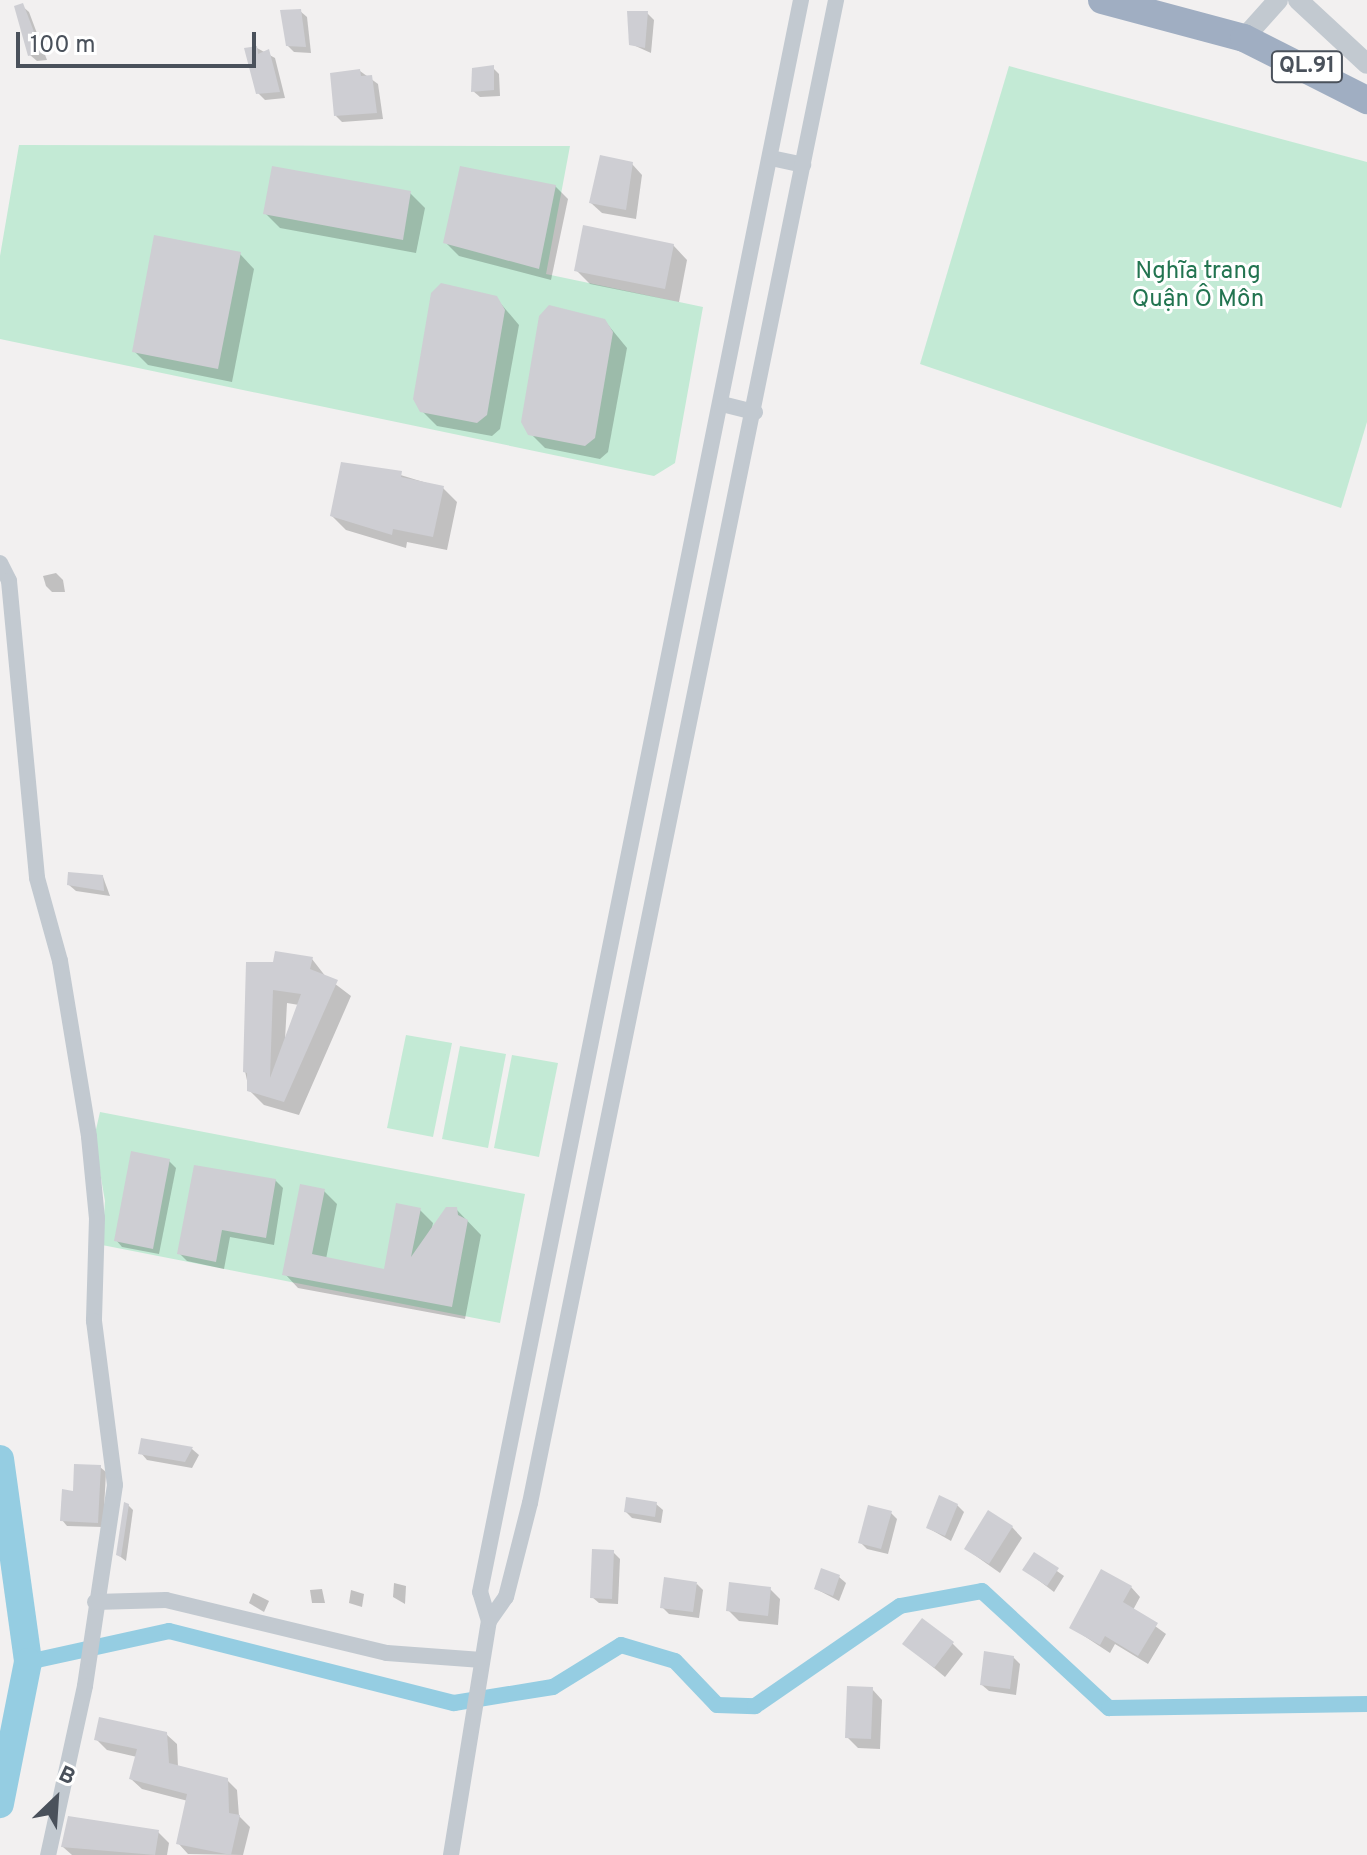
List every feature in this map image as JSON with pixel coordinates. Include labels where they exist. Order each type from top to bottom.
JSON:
[{"type":"highway","name":"QL.91","points":[[1102,0],[1244,38],[1367,100]]},
{"type":"street","points":[[489,1621],[480,1592],[722,404],[801,0]]},
{"type":"street","points":[[451,1855],[489,1621],[506,1597],[520,1543],[755,412],[836,0]]},
{"type":"street","points":[[1244,38],[1278,0]]},
{"type":"street","points":[[1298,0],[1367,64]]},
{"type":"street","points":[[771,158],[803,165]]},
{"type":"street","points":[[722,404],[755,412]]},
{"type":"street","points":[[0,563],[9,581],[37,878],[71,1017],[96,1196],[94,1321],[115,1485],[94,1606],[85,1686],[48,1855]]},
{"type":"street","points":[[635,832],[665,838]]},
{"type":"street","points":[[550,1254],[579,1260]]},
{"type":"street","points":[[94,1606],[166,1600],[387,1653],[481,1665]]},
{"type":"green space","name":"Nghĩa trang Quận Ô Môn","points":[[1009,66],[1367,162],[1367,422],[1341,508],[920,364]]},
{"type":"green space","points":[[19,145],[570,146],[546,274],[703,307],[675,463],[654,476],[0,339],[0,256]]},
{"type":"green space","points":[[406,1035],[452,1043],[433,1137],[387,1128]]},
{"type":"green space","points":[[460,1046],[506,1054],[488,1148],[442,1139]]},
{"type":"green space","points":[[512,1055],[558,1063],[539,1157],[494,1148]]},
{"type":"green space","points":[[100,1112],[525,1194],[500,1323],[102,1245],[105,1201],[94,1138]]},
{"type":"building","points":[[23,3],[42,53],[28,56],[14,6]]},
{"type":"building","points":[[301,9],[306,47],[286,46],[280,10]]},
{"type":"building","points":[[627,11],[648,11],[645,48],[629,45]]},
{"type":"building","points":[[257,46],[258,54],[269,49],[280,92],[256,94],[244,48]]},
{"type":"building","points":[[494,65],[494,90],[471,92],[472,68]]},
{"type":"building","points":[[360,69],[361,76],[372,75],[377,113],[334,116],[330,73]]},
{"type":"building","points":[[600,155],[633,162],[626,210],[589,203]]},
{"type":"building","points":[[272,166],[411,191],[403,240],[263,214]]},
{"type":"building","points":[[460,166],[556,185],[539,269],[443,243]]},
{"type":"building","points":[[583,225],[674,244],[665,289],[574,271]]},
{"type":"building","points":[[154,235],[241,252],[218,369],[132,352]]},
{"type":"building","points":[[441,283],[497,296],[505,310],[487,415],[477,423],[420,412],[413,399],[431,293]]},
{"type":"building","points":[[549,305],[605,319],[613,332],[595,438],[585,446],[528,435],[521,422],[539,316]]},
{"type":"building","points":[[341,462],[402,471],[401,477],[444,486],[433,537],[393,529],[392,535],[330,516]]},
{"type":"building","points":[[68,872],[103,875],[104,891],[67,885]]},
{"type":"building","points":[[275,951],[313,957],[310,969],[338,980],[284,1102],[247,1091],[247,1073],[243,1072],[246,962],[273,962]],"holes":[[[273,990],[301,994],[270,1078]]]},
{"type":"building","points":[[131,1151],[170,1159],[153,1249],[114,1241]]},
{"type":"building","points":[[194,1165],[276,1179],[266,1238],[222,1230],[216,1262],[177,1254]]},
{"type":"building","points":[[300,1184],[325,1189],[312,1254],[384,1269],[396,1203],[421,1208],[411,1257],[446,1207],[457,1207],[458,1215],[468,1220],[452,1307],[282,1275]]},
{"type":"building","points":[[141,1438],[193,1447],[185,1462],[138,1454]]},
{"type":"building","points":[[74,1464],[101,1465],[98,1523],[60,1521],[62,1489],[73,1491]]},
{"type":"building","points":[[939,1495],[958,1504],[945,1536],[926,1528]]},
{"type":"building","points":[[626,1497],[657,1502],[655,1517],[624,1512]]},
{"type":"building","points":[[124,1502],[129,1504],[121,1557],[116,1555]]},
{"type":"building","points":[[868,1505],[892,1511],[881,1549],[858,1543]]},
{"type":"building","points":[[988,1510],[1013,1526],[989,1564],[964,1549]]},
{"type":"building","points":[[592,1549],[614,1550],[612,1599],[590,1598]]},
{"type":"building","points":[[1034,1552],[1059,1568],[1047,1586],[1022,1570]]},
{"type":"building","points":[[821,1568],[840,1575],[833,1596],[814,1589]]},
{"type":"building","points":[[1101,1569],[1132,1586],[1123,1602],[1158,1623],[1138,1656],[1105,1636],[1100,1645],[1069,1628]]},
{"type":"building","points":[[664,1577],[697,1582],[693,1612],[660,1608]]},
{"type":"building","points":[[729,1582],[771,1587],[768,1616],[726,1611]]},
{"type":"building","points":[[922,1618],[954,1642],[934,1668],[902,1644]]},
{"type":"building","points":[[984,1651],[1014,1656],[1010,1689],[980,1685]]},
{"type":"building","points":[[847,1686],[873,1687],[871,1739],[845,1738]]},
{"type":"building","points":[[99,1717],[167,1732],[169,1763],[228,1778],[229,1813],[240,1815],[231,1855],[176,1844],[187,1794],[129,1779],[137,1749],[94,1740]]},
{"type":"building","points":[[68,1816],[159,1830],[155,1855],[61,1847]]},
{"type":"waterway","points":[[0,1459],[28,1662],[0,1804]]},
{"type":"waterway","points":[[28,1662],[169,1631],[454,1703],[553,1687],[621,1645],[675,1661],[717,1705],[755,1706],[900,1606],[982,1591],[1109,1708],[1367,1704]]}]
